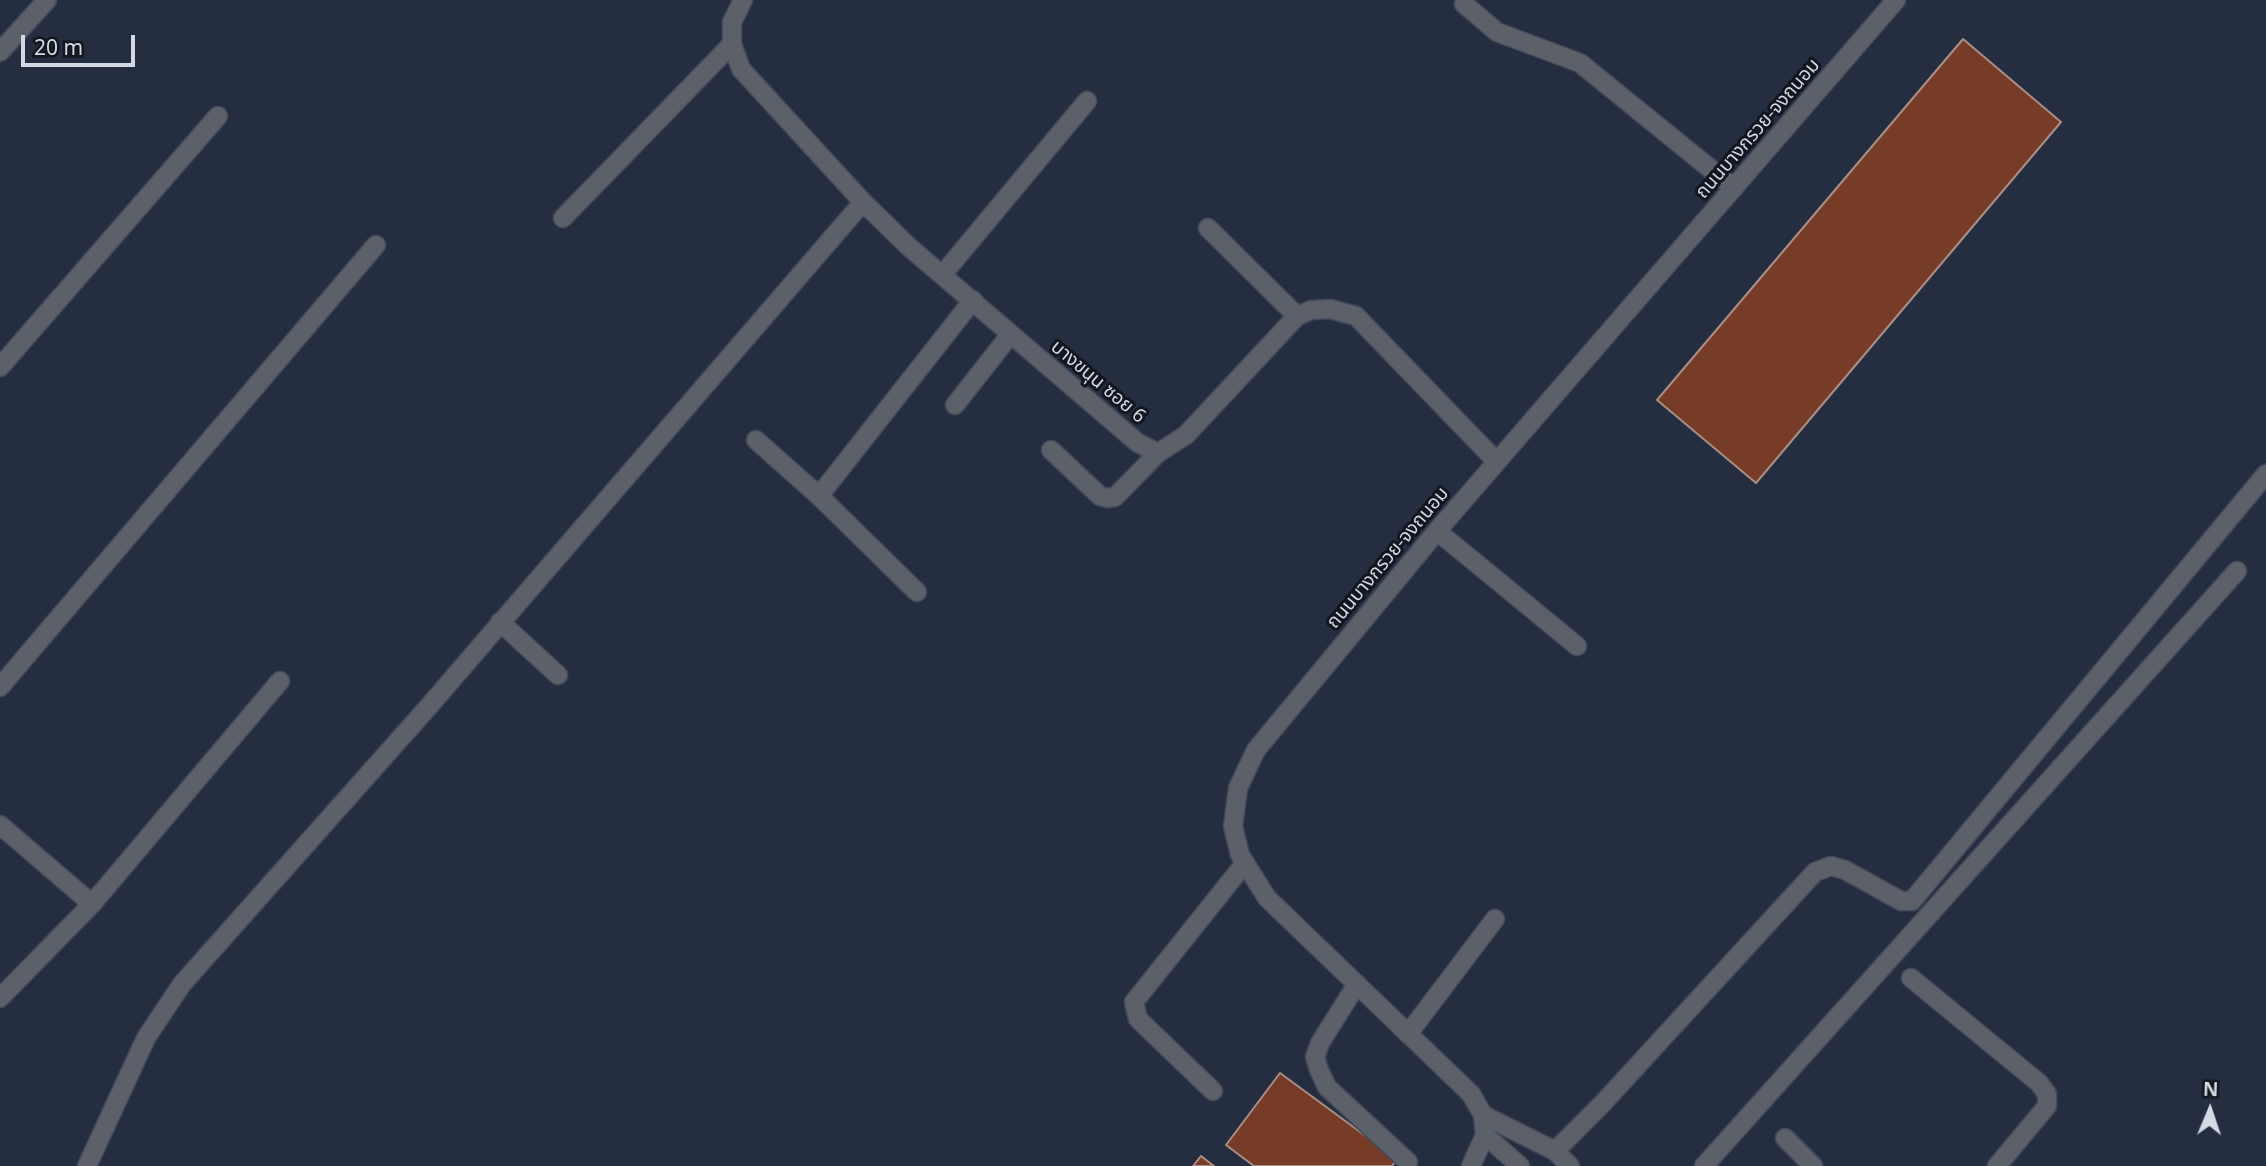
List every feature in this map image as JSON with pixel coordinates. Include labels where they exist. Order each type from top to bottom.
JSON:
[{"type":"street","points":[[0,52],[47,0]]},
{"type":"street","points":[[563,218],[732,44],[732,22],[743,0]]},
{"type":"street","name":"ถนนบางกรวย-จงถนอม","points":[[1485,1135],[1483,1115],[1471,1094],[1267,898],[1240,855],[1233,826],[1238,788],[1256,750],[1437,531],[1896,0]]},
{"type":"street","points":[[1464,4],[1497,32],[1580,63],[1734,188]]},
{"type":"street","name":"บางขนุน ซอย 6","points":[[732,44],[741,69],[863,202],[1010,335],[1138,443],[1158,453]]},
{"type":"street","points":[[943,274],[1087,101]]},
{"type":"street","points":[[0,367],[218,116]]},
{"type":"street","points":[[87,1166],[146,1038],[182,984],[863,202]]},
{"type":"street","points":[[1208,228],[1297,316]]},
{"type":"street","points":[[0,687],[376,245]]},
{"type":"street","points":[[818,496],[973,300]]},
{"type":"street","points":[[1051,450],[1100,496],[1115,497],[1158,453],[1186,435],[1297,316],[1311,310],[1330,309],[1356,316],[1496,461]]},
{"type":"street","points":[[955,405],[1010,335]]},
{"type":"street","points":[[755,440],[818,496],[917,592]]},
{"type":"street","points":[[1555,1151],[1603,1103],[1815,872],[1830,866],[1871,882],[1906,903],[1917,897],[2266,474]]},
{"type":"street","points":[[1437,531],[1577,646]]},
{"type":"street","points":[[1704,1166],[2237,571]]},
{"type":"street","points":[[500,622],[558,675]]},
{"type":"street","points":[[0,998],[92,904],[280,681]]},
{"type":"street","points":[[0,825],[92,904]]},
{"type":"street","points":[[1213,1091],[1138,1019],[1134,1002],[1245,863]]},
{"type":"street","points":[[1408,1034],[1495,919]]},
{"type":"street","points":[[1911,978],[2039,1083],[2047,1094],[2047,1106],[1997,1166]]},
{"type":"street","points":[[1357,984],[1320,1043],[1315,1057],[1327,1087],[1408,1162]]},
{"type":"street","points":[[1483,1115],[1555,1151],[1570,1166]]},
{"type":"street","points":[[1471,1166],[1485,1135],[1520,1166]]},
{"type":"street","points":[[1784,1138],[1813,1166]]},
{"type":"building","points":[[1963,39],[2061,122],[1756,483],[1657,400]]},
{"type":"building","points":[[1280,1073],[1397,1159],[1392,1166],[1254,1166],[1226,1145]]},
{"type":"building","points":[[1201,1156],[1214,1166],[1193,1166]]}]
